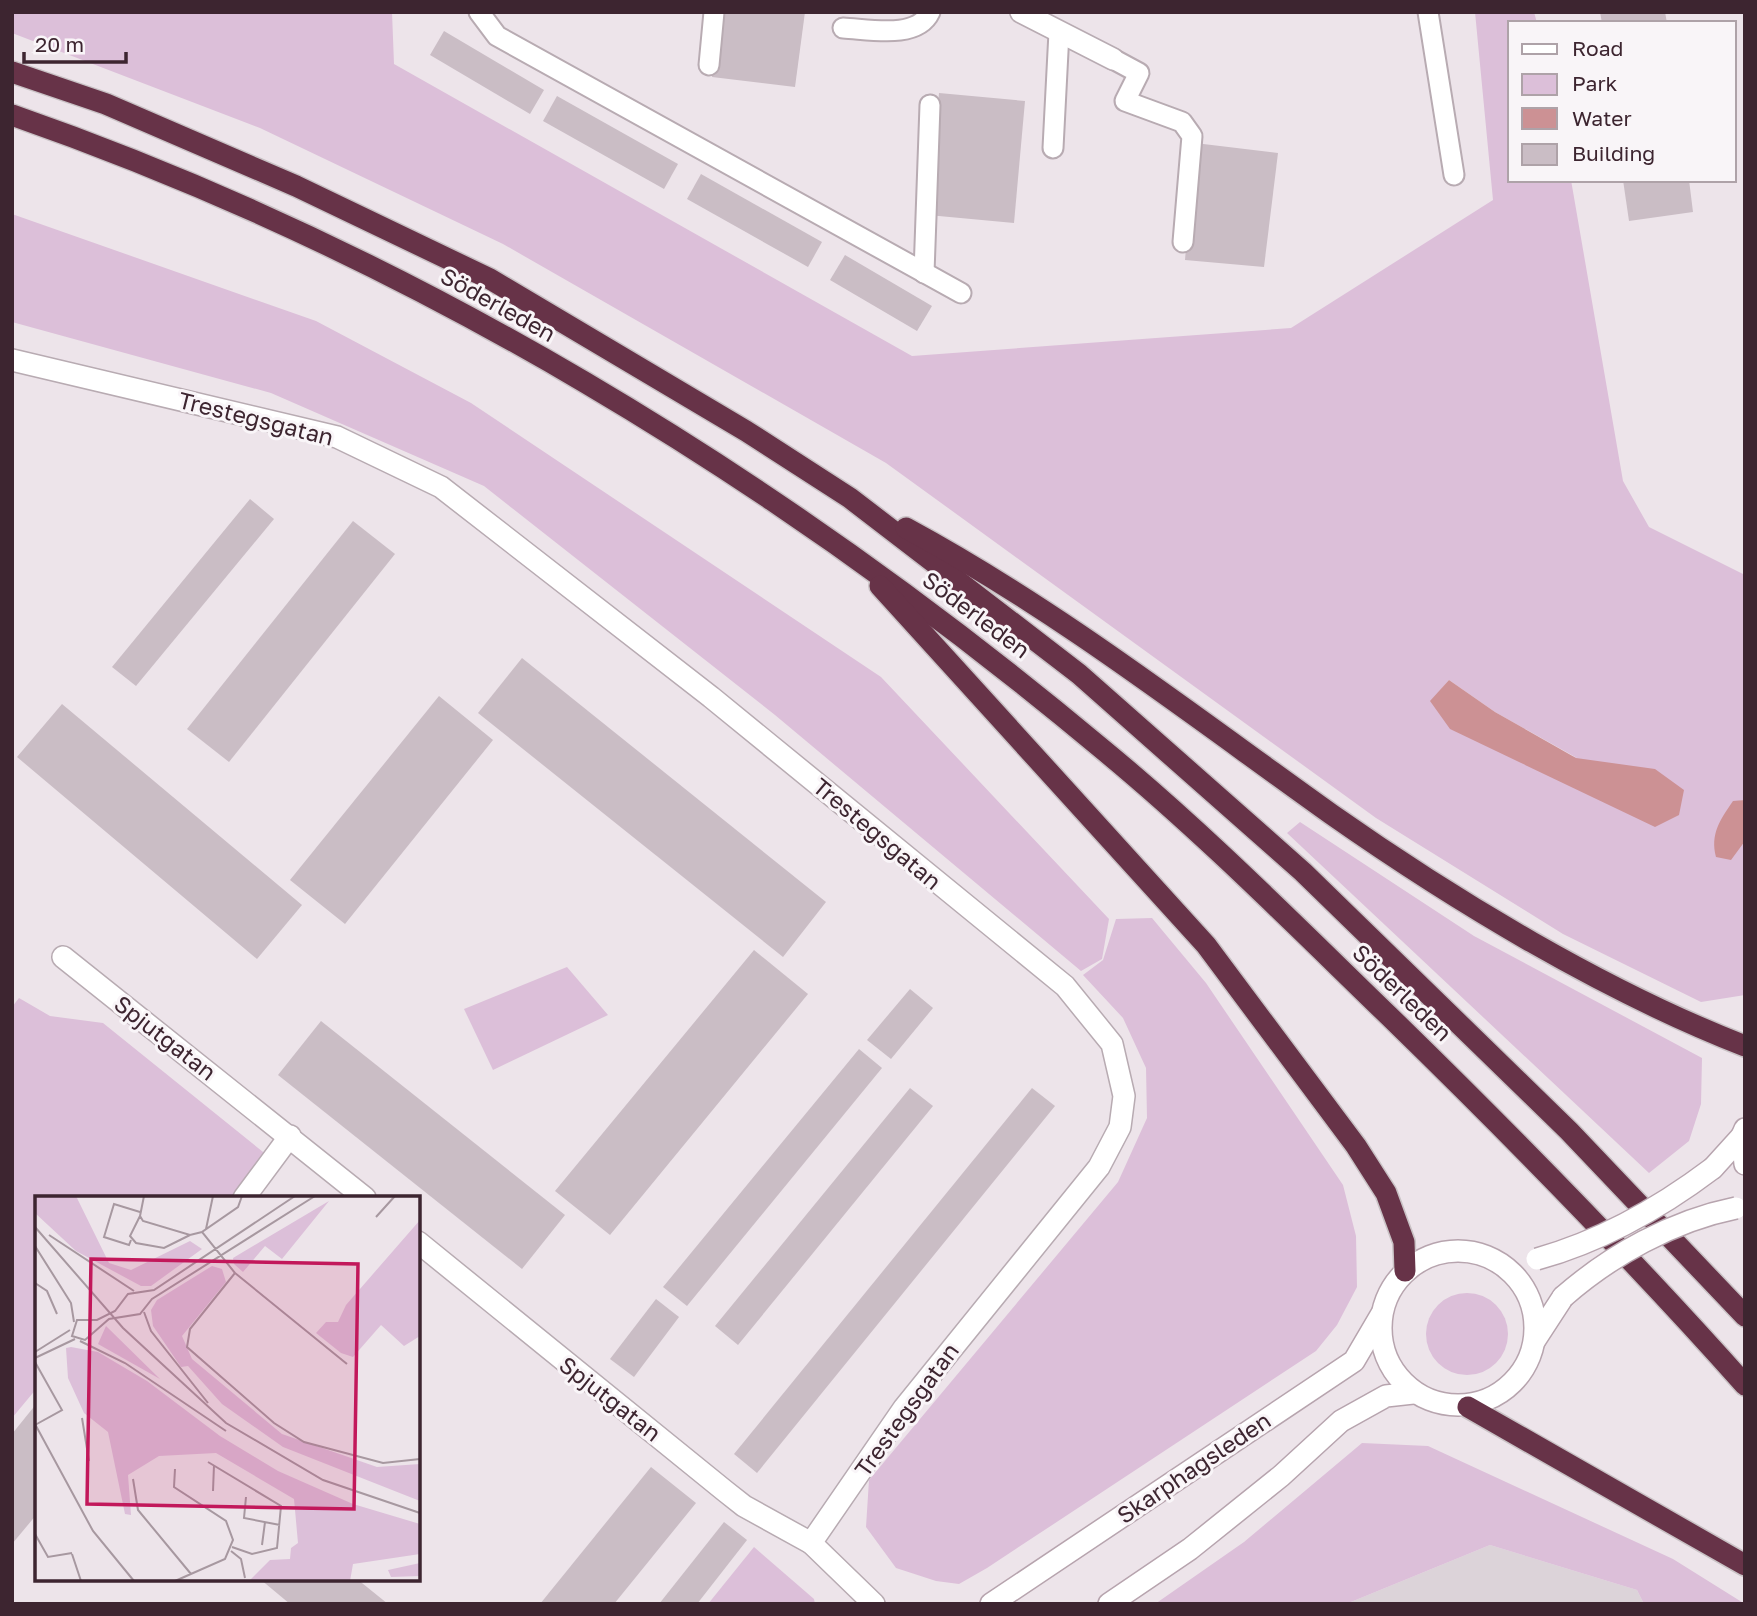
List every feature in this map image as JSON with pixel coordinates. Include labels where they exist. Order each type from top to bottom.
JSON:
[{"type":"highway","name":"Söderleden","points":[[12,72],[106,104],[296,186],[490,279],[746,431],[850,498],[1079,674],[1303,872],[1569,1131],[1745,1316]]},
{"type":"highway","name":"Söderleden","points":[[12,115],[204,188],[404,283],[626,405],[848,551],[975,645],[1106,751],[1288,918],[1541,1164],[1745,1385]]},
{"type":"highway","points":[[850,498],[982,569],[1161,691],[1334,816],[1519,935],[1693,1026],[1745,1046]]},
{"type":"highway","points":[[848,551],[1206,945],[1356,1146],[1386,1193],[1404,1242],[1405,1271]]},
{"type":"highway","points":[[1468,1406],[1745,1565]]},
{"type":"street","points":[[1021,12],[1113,59]]},
{"type":"street","name":"Trestegsgatan","points":[[12,360],[337,437],[441,487],[711,697],[1065,986],[1112,1044],[1124,1096],[1120,1127],[1099,1167],[904,1408],[811,1543]]},
{"type":"street","name":"Spjutgatan","points":[[63,957],[363,1196]]},
{"type":"street","points":[[1744,1133],[1745,1164]]},
{"type":"street","points":[[1413,1393],[1391,1370],[1381,1344],[1381,1315],[1388,1294],[1405,1271],[1426,1258],[1453,1251],[1488,1257],[1538,1259],[1591,1241],[1674,1198],[1713,1168],[1744,1133]]},
{"type":"street","points":[[245,1196],[290,1136]]},
{"type":"street","points":[[1535,1340],[1563,1297],[1591,1273],[1686,1222],[1740,1208]]},
{"type":"street","name":"Spjutgatan","points":[[420,1244],[744,1506],[811,1543]]},
{"type":"street","points":[[1109,1604],[1190,1549],[1281,1476],[1341,1421],[1386,1396],[1413,1393],[1439,1402],[1468,1406],[1507,1390],[1529,1362],[1535,1340],[1534,1309],[1527,1293],[1510,1271],[1488,1257]]},
{"type":"street","name":"Skarphagsleden","points":[[991,1604],[1354,1360],[1381,1315]]},
{"type":"street","points":[[811,1543],[874,1604]]},
{"type":"lane","points":[[479,12],[497,36],[961,293]]},
{"type":"lane","points":[[709,65],[714,12]]},
{"type":"lane","points":[[843,28],[904,31],[928,17],[930,12]]},
{"type":"lane","points":[[1428,12],[1454,175]]},
{"type":"lane","points":[[1053,148],[1059,32]]},
{"type":"lane","points":[[1113,59],[1139,73],[1125,101],[1182,122],[1192,136],[1183,242]]},
{"type":"lane","points":[[924,272],[930,105]]},
{"type":"shaded area","points":[[1490,1545],[1637,1590],[1644,1604],[1346,1604]]},
{"type":"green space","points":[[12,12],[392,12],[394,64],[912,356],[1291,328],[1493,200],[1475,12],[1534,12],[1536,21],[1508,21],[1508,182],[1571,182],[1623,481],[1649,527],[1745,575],[1745,800],[1733,802],[1743,845],[1745,841],[1745,995],[1701,1002],[1563,934],[1376,818],[886,463],[503,244],[260,128],[12,33]],"holes":[[[1449,680],[1495,712],[1577,758],[1431,701]]]},
{"type":"green space","points":[[12,214],[316,321],[471,403],[881,677],[1109,919],[1102,959],[1081,971],[775,715],[484,486],[271,393],[12,322]]},
{"type":"green space","points":[[1300,822],[1474,936],[1702,1058],[1701,1104],[1689,1141],[1649,1173],[1287,833]]},
{"type":"green space","points":[[1152,918],[1206,983],[1343,1185],[1356,1236],[1357,1287],[1337,1325],[1316,1351],[987,1568],[959,1584],[936,1581],[896,1568],[866,1527],[869,1480],[1118,1182],[1147,1118],[1146,1068],[1123,1018],[1083,975],[1103,960],[1116,919]]},
{"type":"green space","points":[[567,967],[608,1015],[493,1070],[464,1009]]},
{"type":"green space","points":[[19,998],[50,1016],[103,1023],[268,1156],[233,1196],[35,1196],[35,1390],[12,1418],[12,1007]]},
{"type":"green space","points":[[1467,1293],[1483,1296],[1496,1305],[1505,1318],[1508,1334],[1505,1350],[1496,1363],[1483,1372],[1467,1375],[1451,1372],[1438,1363],[1429,1350],[1426,1334],[1429,1318],[1438,1305],[1451,1296]]},
{"type":"green space","points":[[1362,1443],[1428,1446],[1673,1559],[1745,1604],[1644,1604],[1637,1590],[1490,1545],[1346,1604],[1155,1604],[1244,1542]]},
{"type":"green space","points":[[754,1547],[814,1599],[815,1604],[708,1604]]},
{"type":"water","points":[[1449,680],[1495,712],[1576,758],[1655,769],[1684,790],[1679,815],[1655,827],[1450,729],[1430,701]]},
{"type":"water","points":[[1745,800],[1745,841],[1731,860],[1716,857],[1714,841],[1720,821],[1733,801]]},
{"type":"building","points":[[720,12],[805,12],[795,87],[712,77]]},
{"type":"building","points":[[1600,12],[1665,12],[1667,21],[1602,21]]},
{"type":"building","points":[[444,31],[544,90],[530,114],[430,55]]},
{"type":"building","points":[[939,93],[1025,101],[1014,223],[928,215]]},
{"type":"building","points":[[557,96],[678,164],[664,189],[543,121]]},
{"type":"building","points":[[1195,143],[1278,153],[1264,267],[1185,260]]},
{"type":"building","points":[[701,174],[822,242],[808,267],[687,199]]},
{"type":"building","points":[[1623,182],[1689,182],[1693,212],[1629,221]]},
{"type":"building","points":[[845,255],[932,306],[917,331],[830,280]]},
{"type":"building","points":[[250,499],[274,519],[136,686],[112,667]]},
{"type":"building","points":[[353,521],[395,554],[229,762],[187,729]]},
{"type":"building","points":[[522,658],[826,902],[783,957],[478,713]]},
{"type":"building","points":[[439,696],[493,740],[345,924],[290,880]]},
{"type":"building","points":[[62,704],[302,905],[257,959],[17,757]]},
{"type":"building","points":[[754,950],[808,994],[610,1235],[555,1191]]},
{"type":"building","points":[[910,989],[933,1008],[891,1059],[867,1040]]},
{"type":"building","points":[[321,1021],[565,1215],[522,1269],[278,1075]]},
{"type":"building","points":[[859,1049],[882,1068],[687,1306],[663,1287]]},
{"type":"building","points":[[910,1088],[933,1106],[738,1345],[715,1326]]},
{"type":"building","points":[[1032,1088],[1055,1106],[757,1473],[734,1454]]},
{"type":"building","points":[[656,1299],[679,1317],[634,1377],[610,1359]]},
{"type":"building","points":[[35,1405],[35,1516],[12,1544],[12,1434]]},
{"type":"building","points":[[651,1467],[696,1503],[614,1604],[540,1604]]},
{"type":"building","points":[[724,1522],[747,1540],[697,1604],[659,1604]]},
{"type":"building","points":[[262,1581],[359,1581],[388,1604],[290,1604]]}]
